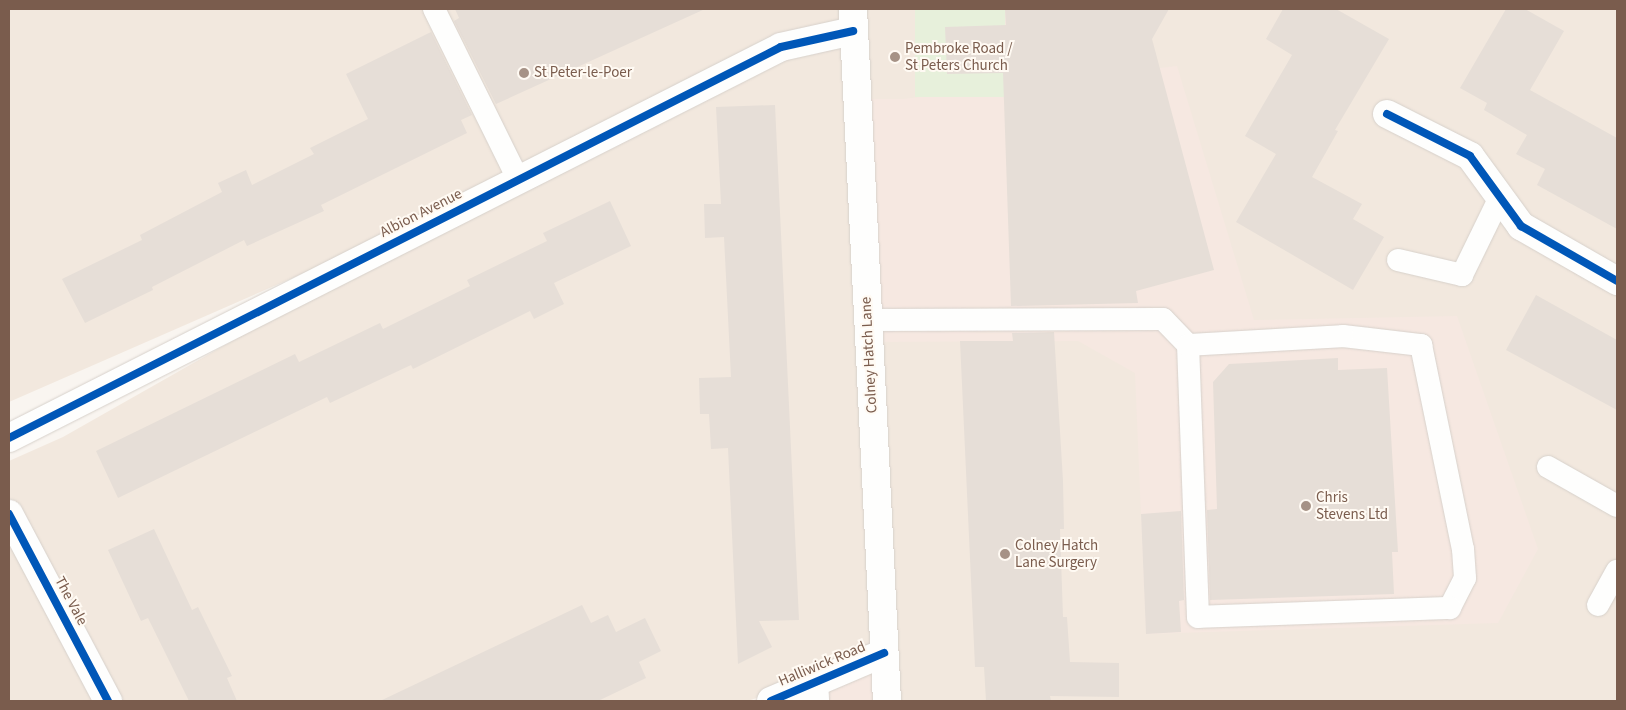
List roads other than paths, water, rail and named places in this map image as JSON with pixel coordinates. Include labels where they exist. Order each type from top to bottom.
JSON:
[{"type":"street","name":"Albion Avenue","points":[[9,438],[781,47],[853,20]]},
{"type":"street","name":"Colney Hatch Lane","points":[[853,20],[887,701]]},
{"type":"street","points":[[1387,114],[1470,156],[1521,226],[1617,282]]},
{"type":"street","name":"The Vale","points":[[9,514],[108,701]]},
{"type":"street","name":"Halliwick Road","points":[[771,701],[818,690],[884,653]]},
{"type":"lane","points":[[434,9],[518,179]]},
{"type":"lane","points":[[1398,260],[1462,275],[1500,197]]},
{"type":"lane","points":[[868,320],[1163,319],[1188,345],[1198,617],[1450,608],[1465,578],[1463,549],[1421,345],[1343,336],[1188,345]]},
{"type":"lane","points":[[1548,467],[1617,506]]},
{"type":"lane","points":[[1598,605],[1617,570]]},
{"type":"place","name":"Pembroke Road / St Peters Church","points":[[895,57]]},
{"type":"place","name":"St Peter-le-Poer","points":[[524,73]]},
{"type":"place","name":"Chris Stevens Ltd","points":[[1306,506]]},
{"type":"place","name":"Colney Hatch Lane Surgery","points":[[1005,554]]}]
